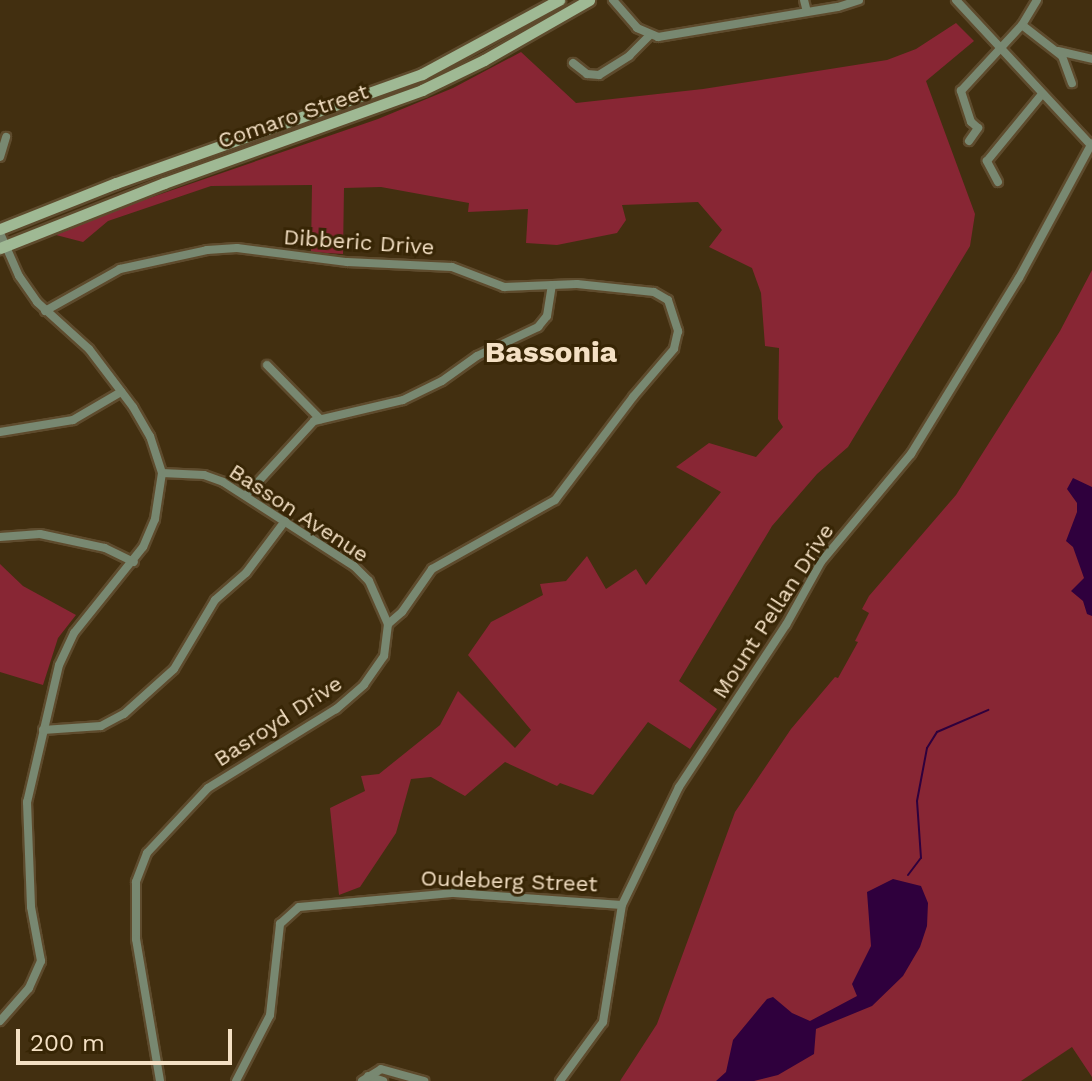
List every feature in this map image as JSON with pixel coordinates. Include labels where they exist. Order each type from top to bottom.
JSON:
[{"type":"street","name":"Comaro Street","points":[[0,231],[116,183],[422,74],[559,0]]},
{"type":"street","name":"Comaro Street","points":[[2,247],[164,183],[422,90],[484,60],[589,0]]},
{"type":"street","points":[[613,0],[637,28],[650,35],[807,12],[859,0]]},
{"type":"street","points":[[804,0],[807,12]]},
{"type":"street","points":[[956,0],[1091,143]]},
{"type":"street","points":[[969,141],[978,128],[971,122],[961,91],[1022,25],[1037,0]]},
{"type":"street","points":[[1022,25],[1056,51],[1068,67],[1072,83]]},
{"type":"street","points":[[573,63],[587,74],[599,75],[629,56],[650,35]]},
{"type":"street","points":[[1056,51],[1092,59]]},
{"type":"street","points":[[998,182],[987,161],[1042,94]]},
{"type":"street","points":[[0,157],[6,137]]},
{"type":"street","name":"Mount Pellan Drive","points":[[560,1081],[598,1030],[606,1013],[622,905],[679,787],[786,625],[821,562],[911,454],[1019,278],[1091,143]]},
{"type":"street","points":[[0,231],[2,247],[24,284],[45,311],[86,345],[121,392],[150,436],[162,473],[155,519],[134,562],[65,648],[26,809],[31,907],[41,961],[29,988],[0,1021]]},
{"type":"street","name":"Dibberic Drive","points":[[45,311],[120,269],[222,248],[347,262],[452,267],[500,286],[602,285],[654,292],[665,297],[671,307]]},
{"type":"street","points":[[246,495],[304,429],[320,419],[403,400],[442,381],[477,356],[538,327],[547,316],[552,285]]},
{"type":"street","name":"Basroyd Drive","points":[[160,1081],[136,950],[135,892],[143,860],[208,788],[336,709],[364,685],[384,656],[388,624],[402,612],[423,578],[437,565],[552,502],[561,493],[633,397],[674,349],[678,336],[671,307]]},
{"type":"street","points":[[267,365],[320,419]]},
{"type":"street","points":[[0,432],[68,422],[121,392]]},
{"type":"street","name":"Basson Avenue","points":[[162,473],[208,476],[246,495],[285,521],[366,576],[388,624]]},
{"type":"street","points":[[43,730],[109,724],[147,694],[178,664],[215,600],[251,567],[285,521]]},
{"type":"street","points":[[0,537],[40,534],[105,548],[134,562]]},
{"type":"street","name":"Oudeberg Street","points":[[236,1081],[270,1015],[280,924],[299,907],[454,893],[622,905]]},
{"type":"street","points":[[365,1078],[374,1071],[387,1070],[424,1081]]},
{"type":"street","points":[[365,1078],[383,1081]]},
{"type":"shaded area","points":[[956,23],[974,41],[926,81],[975,214],[970,246],[848,447],[817,474],[772,526],[679,681],[717,709],[690,749],[648,722],[593,795],[560,783],[557,786],[505,762],[465,796],[431,777],[411,779],[396,833],[360,887],[339,895],[330,808],[365,791],[361,776],[379,774],[440,725],[458,691],[515,748],[531,730],[468,655],[491,622],[543,595],[540,584],[566,581],[587,556],[606,589],[636,569],[646,585],[721,492],[676,467],[709,443],[756,457],[783,427],[778,419],[779,348],[765,346],[761,293],[752,268],[709,247],[722,230],[698,202],[622,205],[626,220],[617,233],[557,245],[526,243],[528,209],[468,212],[469,203],[381,187],[344,188],[343,254],[311,252],[312,185],[211,186],[108,221],[83,242],[56,235],[129,205],[378,119],[453,88],[521,52],[576,103],[703,89],[887,60],[916,49]]},
{"type":"shaded area","points":[[1092,270],[1092,1077],[1072,1047],[1021,1081],[620,1081],[657,1024],[735,812],[791,729],[835,677],[838,678],[858,642],[855,641],[869,613],[862,609],[869,596],[956,495],[1060,331]]},
{"type":"shaded area","points":[[1073,478],[1092,487],[1092,616],[1087,614],[1083,601],[1071,591],[1084,578],[1073,547],[1066,541],[1077,512],[1077,503],[1067,489]]},
{"type":"shaded area","points":[[0,564],[23,586],[76,615],[58,638],[43,685],[0,672]]},
{"type":"shaded area","points":[[893,879],[921,886],[928,903],[927,926],[920,947],[903,976],[872,1006],[816,1029],[814,1054],[778,1075],[754,1081],[716,1081],[726,1072],[733,1040],[767,999],[773,997],[792,1013],[810,1021],[857,996],[852,984],[871,946],[867,892]]},
{"type":"waterway","points":[[908,875],[921,858],[917,801],[927,748],[937,732],[988,710]]},
{"type":"district","name":"Bassonia","points":[[551,352]]}]
